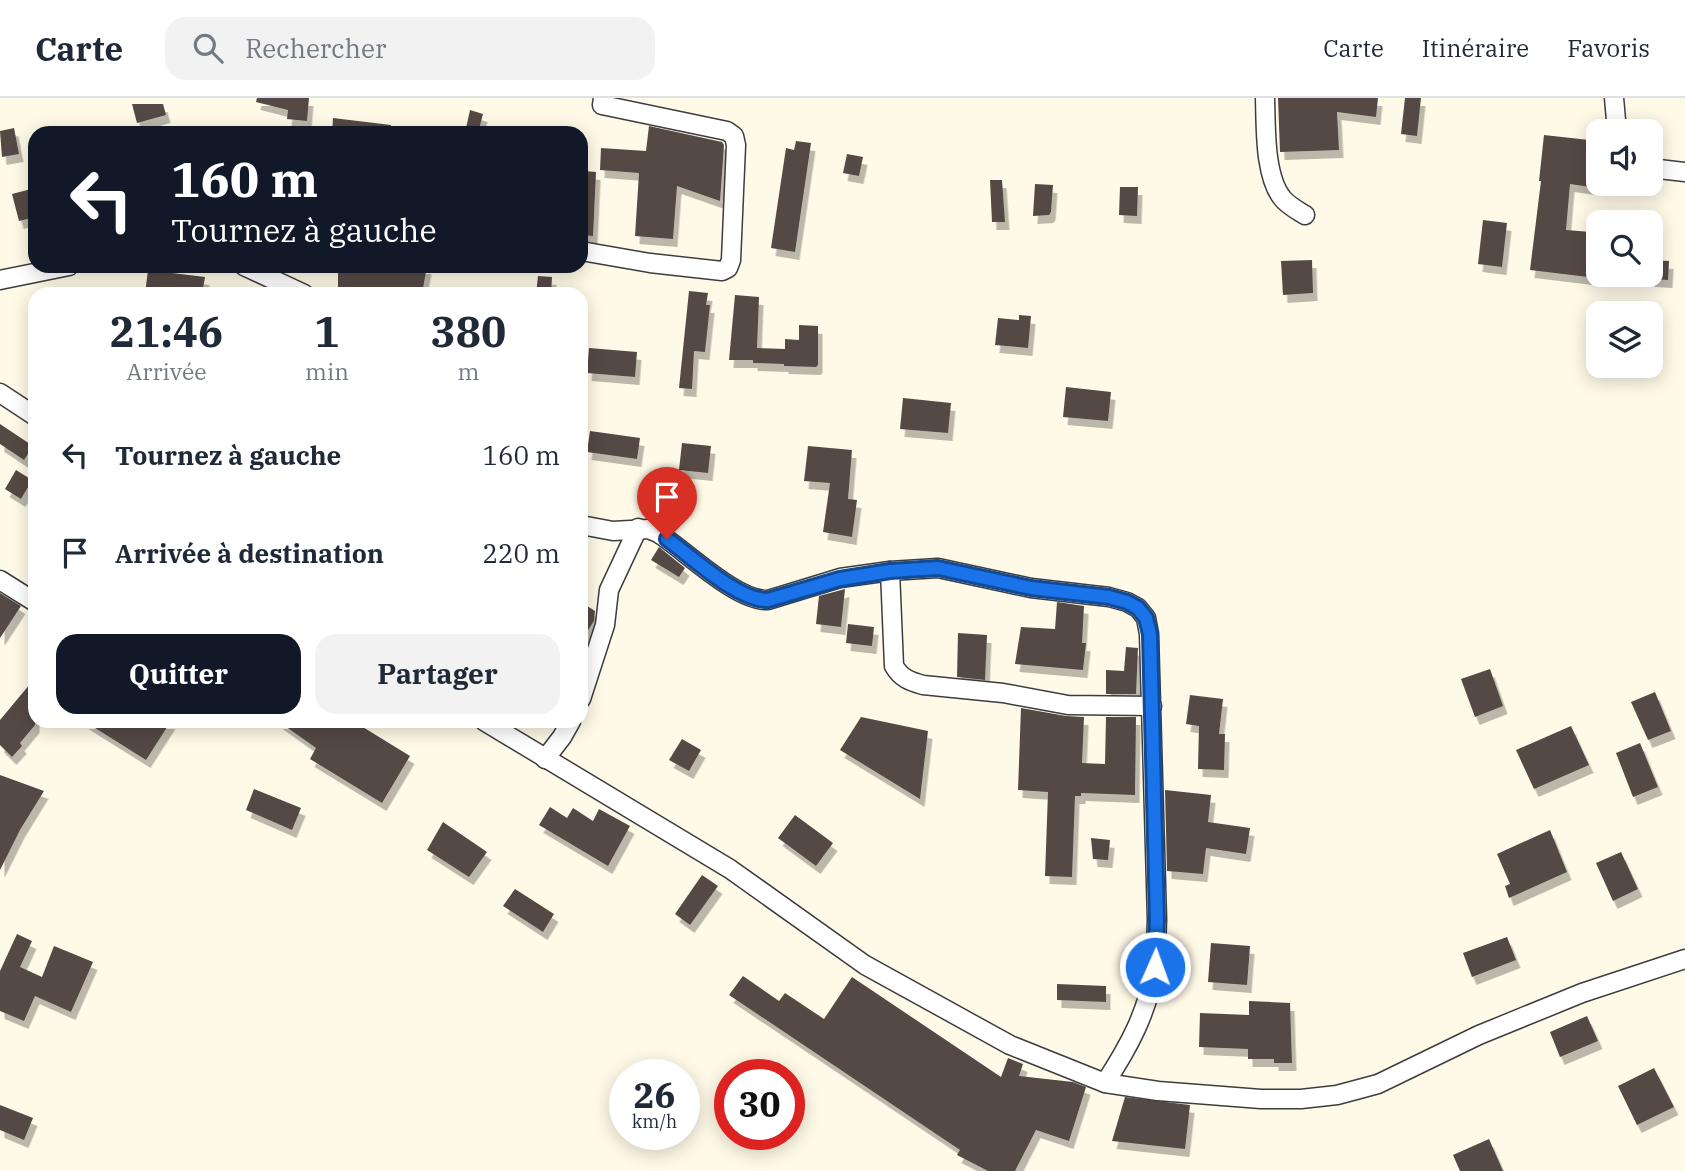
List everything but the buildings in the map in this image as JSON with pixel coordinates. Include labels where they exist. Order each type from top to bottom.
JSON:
[{"type":"street","points":[[588,252],[650,264],[722,271],[728,268],[731,260],[736,145],[734,136],[727,131],[602,105],[603,98]]},
{"type":"street","points":[[1265,98],[1269,160],[1274,181],[1281,198],[1305,215]]},
{"type":"street","points":[[1614,98],[1616,119]]},
{"type":"street","points":[[1663,169],[1685,172]]},
{"type":"street","points":[[0,280],[34,273]]},
{"type":"street","points":[[259,273],[289,287]]},
{"type":"street","points":[[0,393],[28,411]]},
{"type":"street","points":[[588,526],[613,531],[638,528],[658,533],[738,592],[759,600],[768,600],[840,579],[890,571],[938,568],[1031,588],[1109,597],[1138,608],[1146,618],[1150,634],[1157,920],[1155,967],[1149,999],[1138,1028],[1105,1083]]},
{"type":"street","points":[[588,677],[605,625],[610,590],[638,528]]},
{"type":"street","points":[[890,571],[894,666],[908,681],[923,685],[1020,695],[1068,705],[1152,706]]},
{"type":"street","points":[[0,580],[28,598]]},
{"type":"street","points":[[495,728],[730,869],[865,965],[1010,1045],[1105,1083],[1158,1091],[1261,1099],[1301,1099],[1337,1095],[1378,1084],[1479,1035],[1582,993],[1685,959]]},
{"type":"street","points":[[545,759],[567,728]]},
{"type":"route","points":[[667,539],[738,592],[759,600],[768,600],[840,579],[890,571],[938,568],[1031,588],[1109,597],[1138,608],[1146,618],[1150,634],[1157,920],[1155,967]]}]
